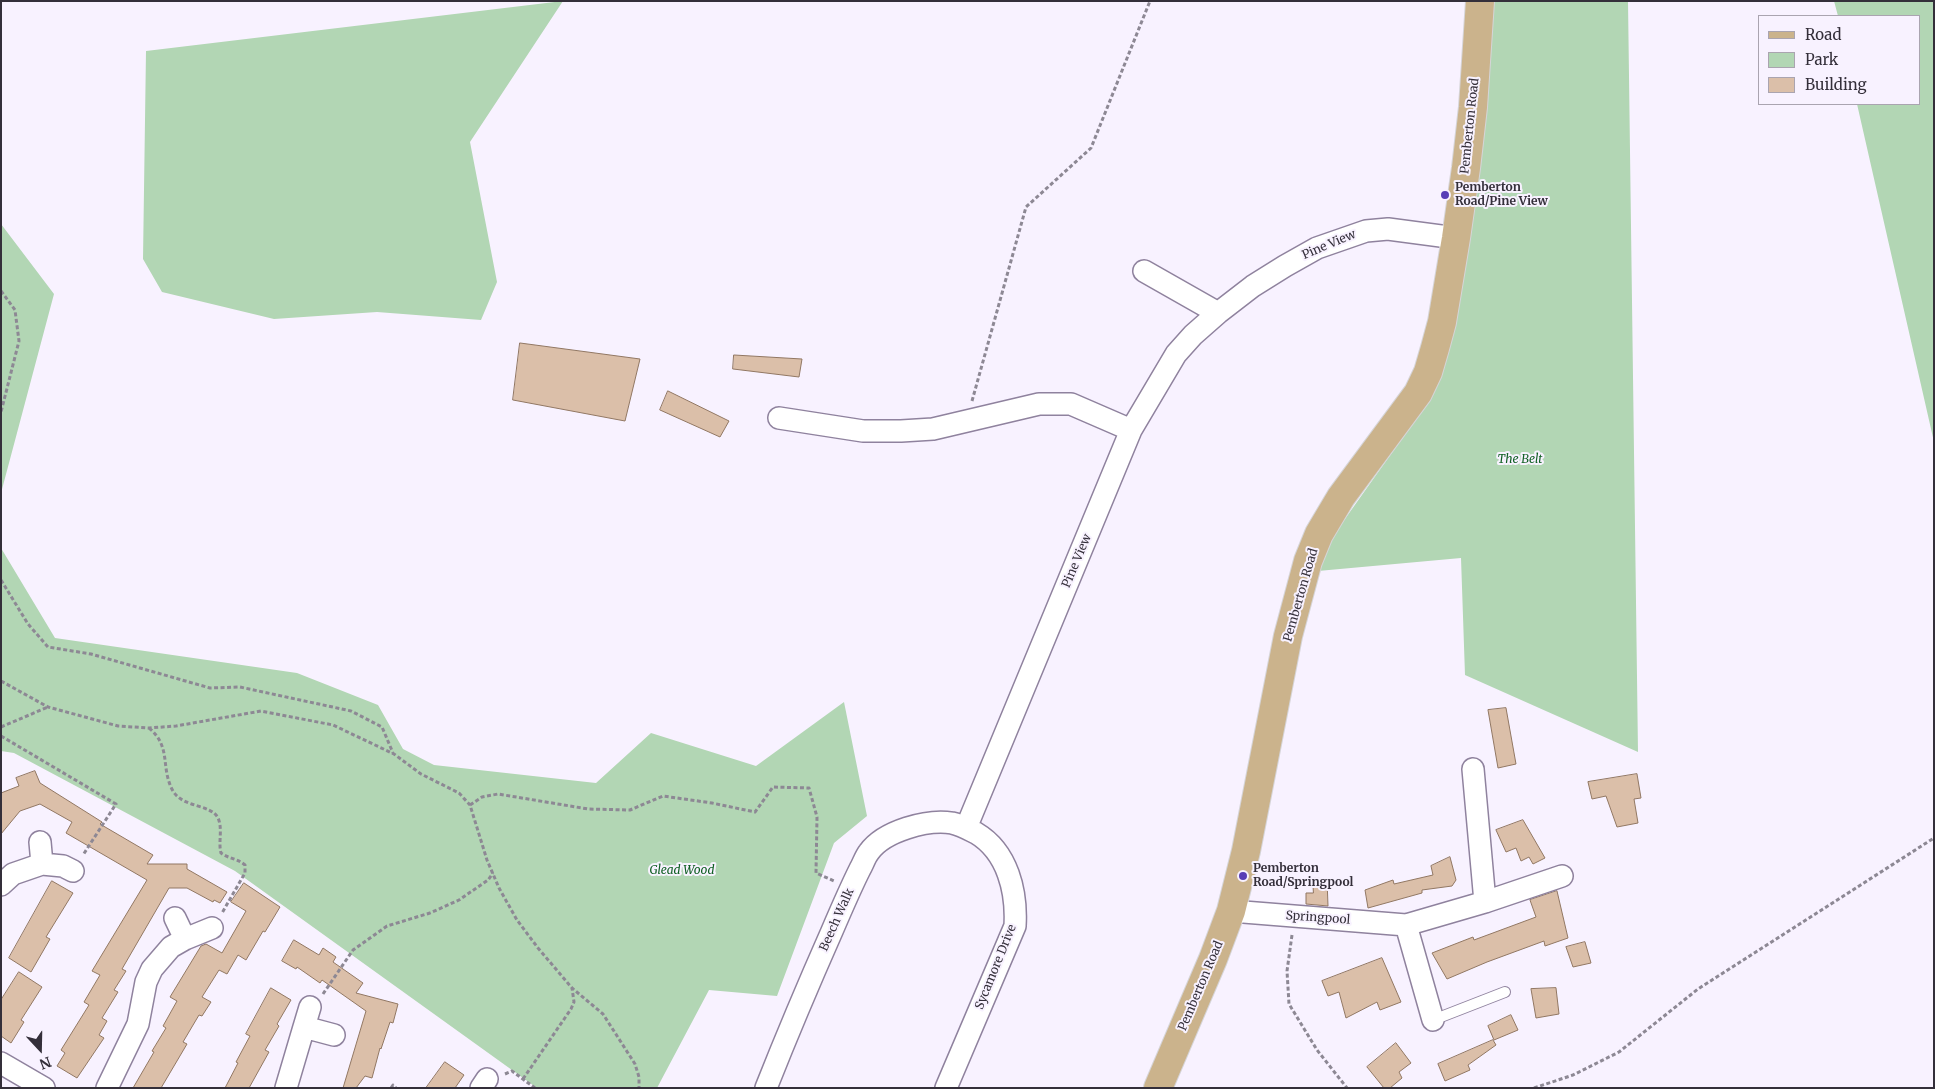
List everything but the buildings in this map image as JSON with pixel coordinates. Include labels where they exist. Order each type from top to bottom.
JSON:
[{"type":"main road","name":"Pemberton Road","points":[[1158,1088],[1214,959],[1231,911],[1246,851],[1288,636],[1308,561],[1319,534],[1341,497],[1406,411],[1418,393],[1428,372],[1442,322],[1456,238],[1473,107],[1480,1]]},
{"type":"street","name":"Pine View","points":[[966,828],[1131,430],[1176,354],[1193,335],[1253,286],[1317,248],[1366,231],[1388,229],[1456,238]]},
{"type":"street","points":[[1144,271],[1218,313]]},
{"type":"street","points":[[779,418],[863,431],[933,429],[1039,404],[1071,404],[1131,430]]},
{"type":"street","points":[[1473,769],[1485,902]]},
{"type":"street","name":"Beech Walk","points":[[766,1088],[850,888],[869,852],[883,840],[916,825],[934,822],[951,823],[966,828]]},
{"type":"street","name":"Sycamore Drive","points":[[946,1088],[1015,926],[1016,908],[1014,891],[1008,874],[991,846],[980,836],[966,828]]},
{"type":"street","points":[[40,842],[42,864]]},
{"type":"street","points":[[1,885],[13,874],[42,864],[63,866],[73,871]]},
{"type":"street","name":"Springpool","points":[[1231,911],[1406,925],[1485,902],[1562,876]]},
{"type":"street","points":[[175,918],[185,939]]},
{"type":"street","points":[[1406,925],[1433,1020]]},
{"type":"street","points":[[107,1088],[138,1024],[146,982],[152,969],[172,947],[185,939],[212,928]]},
{"type":"street","points":[[286,1088],[307,1017],[334,1035]]},
{"type":"street","points":[[1,1063],[44,1088]]},
{"type":"lane","points":[[1433,1020],[1505,992]]},
{"type":"path","points":[[966,421],[1026,208],[1091,148],[1150,1]]},
{"type":"path","points":[[1,291],[15,310],[19,340],[1,412]]},
{"type":"path","points":[[1,580],[28,624],[48,646],[108,659],[210,688],[240,687],[351,710],[382,727],[394,754]]},
{"type":"path","points":[[1,681],[48,707],[118,726],[149,728],[176,726],[261,711],[333,725],[394,754],[421,774],[459,793],[470,804],[493,873],[517,920],[572,988],[603,1014],[628,1050],[635,1064],[639,1077],[639,1088]]},
{"type":"path","points":[[1,727],[48,707]]},
{"type":"path","points":[[149,728],[160,739],[163,746],[168,777],[173,791],[185,802],[213,812],[219,819],[221,853],[239,859],[245,865],[245,874],[212,928]]},
{"type":"path","points":[[1,736],[116,804],[73,871]]},
{"type":"path","points":[[470,804],[482,797],[498,794],[588,809],[630,810],[663,796],[755,812],[773,787],[809,788],[817,817],[816,872],[850,888]]},
{"type":"path","points":[[1534,1088],[1572,1075],[1619,1052],[1698,989],[1934,838]]},
{"type":"path","points":[[307,1017],[353,950],[387,926],[430,913],[459,900],[488,880],[493,873]]},
{"type":"path","points":[[1294,916],[1287,971],[1289,1004],[1316,1050],[1347,1088]]},
{"type":"path","points":[[522,1079],[571,1009],[574,1002],[572,988]]},
{"type":"path","points":[[484,1083],[512,1071],[534,1088]]},
{"type":"path","points":[[391,1088],[393,1085],[396,1088]]},
{"type":"green space","points":[[563,1],[470,142],[497,282],[481,320],[377,312],[274,319],[162,292],[143,259],[146,51]]},
{"type":"green space","name":"The Belt","points":[[1486,1],[1628,1],[1638,752],[1465,675],[1461,558],[1318,571],[1330,540],[1408,430],[1446,352]]},
{"type":"green space","points":[[1834,1],[1934,1],[1934,442],[1857,105],[1920,105],[1920,15],[1838,15]]},
{"type":"green space","points":[[1,224],[54,294],[1,493]]},
{"type":"green space","name":"Glead Wood","points":[[1,548],[55,638],[297,673],[378,705],[403,749],[434,765],[596,783],[651,733],[756,766],[844,702],[867,816],[834,843],[777,996],[709,990],[657,1088],[537,1088],[235,871],[14,753],[1,751]]},
{"type":"place","name":"Pemberton Road/Pine View","points":[[1445,195]]},
{"type":"place","name":"Pemberton Road/Springpool","points":[[1243,876]]}]
